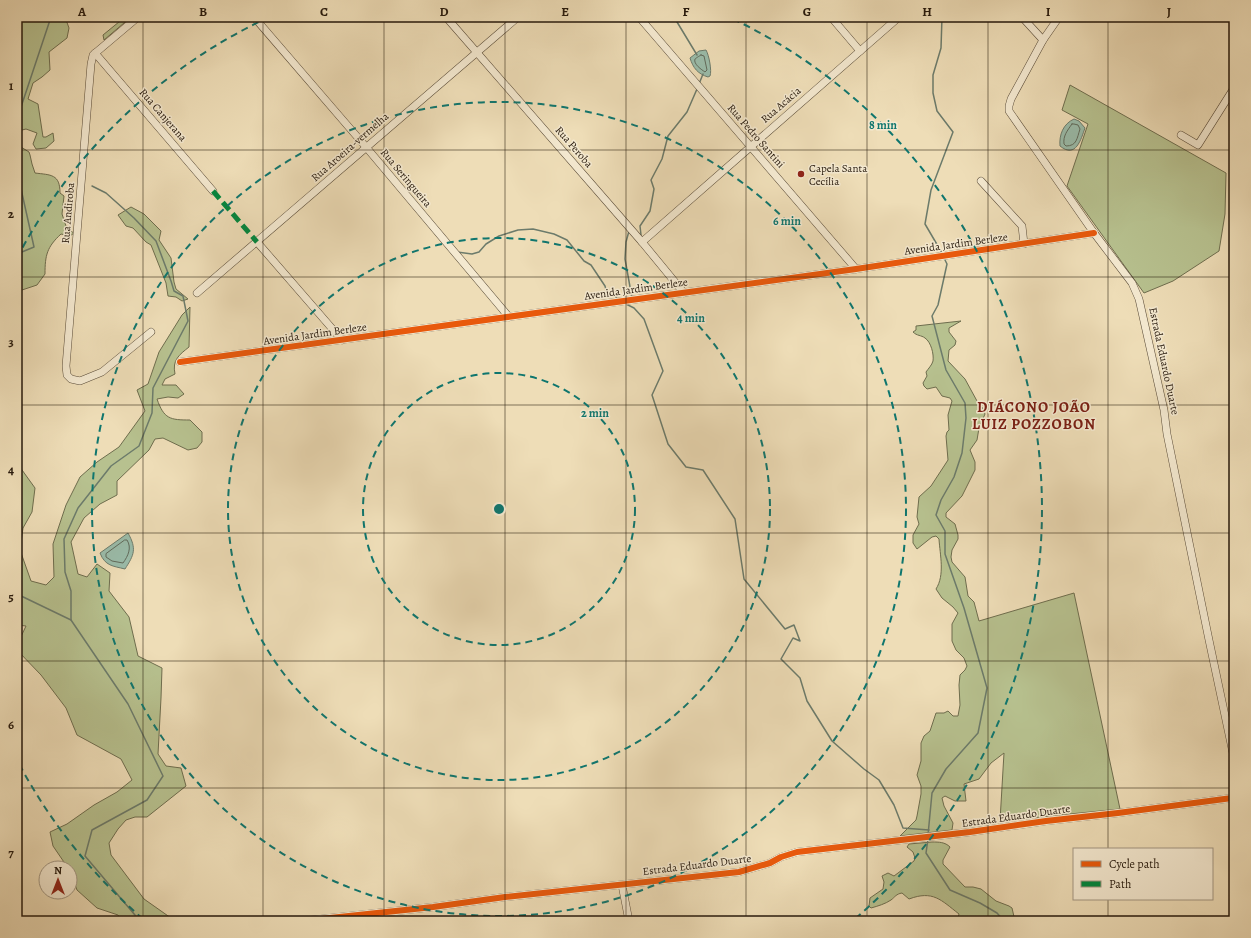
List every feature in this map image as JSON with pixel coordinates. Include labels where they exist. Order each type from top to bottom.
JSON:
[{"type":"street","points":[[95,53],[138,17]]},
{"type":"street","name":"Rua Seringueira","points":[[254,17],[509,317]]},
{"type":"street","name":"Rua Peroba","points":[[446,17],[684,292]]},
{"type":"street","name":"Rua Aroeira-vermelha","points":[[197,293],[518,17]]},
{"type":"street","name":"Rua Pedro Santini","points":[[639,17],[856,269]]},
{"type":"street","points":[[831,17],[860,51]]},
{"type":"street","name":"Rua Acácia","points":[[642,242],[899,17]]},
{"type":"street","points":[[1022,17],[1043,40]]},
{"type":"street","name":"Estrada Eduardo Duarte","points":[[1059,17],[1043,40],[1011,99],[1009,111],[1094,233],[1132,283],[1139,299],[1164,410],[1167,434],[1234,758]]},
{"type":"street","name":"Rua Canjerana","points":[[95,53],[213,191]]},
{"type":"street","name":"Rua Andiroba","points":[[95,53],[93,55],[90,72],[66,366],[67,375],[71,379],[80,381],[102,372],[151,332]]},
{"type":"street","points":[[1181,135],[1198,145],[1234,88]]},
{"type":"street","points":[[981,181],[1022,226],[1024,244]]},
{"type":"street","name":"Avenida Jardim Berleze","points":[[180,362],[856,269],[1094,233]]},
{"type":"street","points":[[257,242],[342,340]]},
{"type":"street","name":"Estrada Eduardo Duarte","points":[[302,921],[433,907],[505,896],[739,872],[770,863],[781,857],[797,852],[970,832],[1234,797]]},
{"type":"street","points":[[622,885],[629,921]]},
{"type":"green space","points":[[21,17],[65,17],[69,28],[67,38],[49,52],[50,70],[33,83],[28,99],[38,104],[43,137],[53,133],[54,141],[46,148],[36,149],[33,144],[37,133],[26,129],[18,131],[18,139],[21,147],[29,152],[35,173],[50,175],[58,182],[60,193],[64,196],[62,214],[67,229],[74,233],[70,236],[61,234],[56,239],[46,256],[45,274],[37,285],[22,290],[17,287],[17,27]]},
{"type":"green space","points":[[125,17],[131,17],[104,40],[103,35]]},
{"type":"green space","points":[[1070,85],[1226,173],[1225,214],[1219,251],[1173,281],[1144,293],[1067,186],[1088,124],[1062,110]]},
{"type":"green space","points":[[131,207],[144,214],[161,231],[159,240],[171,258],[176,289],[188,299],[182,301],[176,297],[168,296],[166,283],[151,245],[146,242],[133,228],[126,226],[118,215]]},
{"type":"green space","points":[[190,307],[189,347],[179,355],[175,361],[175,374],[165,379],[162,385],[176,385],[184,394],[178,398],[168,397],[157,399],[162,411],[169,417],[177,420],[190,420],[202,432],[202,442],[197,448],[188,450],[163,438],[155,439],[149,450],[117,481],[117,495],[100,504],[84,518],[71,542],[78,574],[87,577],[97,564],[110,573],[109,591],[129,617],[138,656],[162,668],[158,754],[166,766],[181,768],[186,786],[147,817],[135,817],[126,820],[109,843],[111,855],[144,899],[171,918],[180,921],[122,921],[118,915],[97,908],[78,891],[78,860],[63,860],[53,846],[50,832],[67,824],[94,805],[117,792],[132,780],[121,759],[77,735],[66,708],[41,675],[17,650],[17,645],[26,626],[17,625],[17,463],[35,488],[32,512],[23,528],[20,550],[31,581],[46,585],[54,577],[53,544],[66,505],[80,477],[97,462],[119,447],[145,411],[137,390],[148,384],[159,352],[182,315]]},
{"type":"green space","points":[[961,321],[949,328],[949,332],[956,341],[955,345],[949,350],[948,361],[965,379],[985,414],[979,428],[977,440],[970,450],[975,462],[975,470],[962,496],[946,513],[946,517],[955,524],[958,535],[958,539],[952,550],[952,562],[965,577],[968,596],[974,602],[979,621],[1074,593],[1120,809],[1000,821],[1004,753],[991,763],[979,779],[964,784],[966,801],[955,801],[945,796],[942,798],[944,806],[953,823],[952,830],[900,836],[916,820],[917,816],[921,794],[921,786],[917,775],[921,761],[921,743],[924,736],[930,731],[936,713],[944,713],[948,711],[953,716],[958,716],[960,705],[960,675],[967,666],[964,658],[956,650],[952,641],[952,624],[958,613],[942,598],[936,589],[939,583],[941,571],[939,539],[936,536],[932,537],[917,549],[913,543],[913,535],[919,524],[917,517],[919,497],[931,486],[948,460],[946,436],[949,430],[948,415],[952,401],[950,398],[942,396],[936,387],[927,389],[924,386],[923,383],[927,376],[926,372],[933,361],[932,352],[927,340],[913,332],[916,330],[916,326]]},
{"type":"green space","points":[[932,842],[944,843],[950,847],[943,860],[943,864],[965,887],[981,889],[996,901],[1012,908],[1015,921],[991,921],[991,919],[985,918],[985,921],[957,921],[959,914],[942,901],[931,896],[917,896],[909,899],[902,893],[886,903],[871,908],[869,906],[870,898],[883,889],[884,882],[882,876],[888,873],[894,876],[914,861],[915,858],[913,852],[907,847],[909,844]]},
{"type":"water","points":[[706,50],[711,74],[708,77],[696,70],[690,58],[699,51]]},
{"type":"water","points":[[1074,119],[1079,121],[1085,128],[1080,142],[1074,149],[1070,150],[1060,146],[1060,138],[1064,127]]},
{"type":"water","points":[[128,533],[133,543],[133,552],[131,560],[125,569],[113,566],[104,561],[100,553]]},
{"type":"waterway","points":[[17,119],[51,17]]},
{"type":"waterway","points":[[674,17],[697,55]]},
{"type":"waterway","points":[[942,17],[941,48],[933,75],[933,93],[937,111],[953,132],[931,190],[925,224],[942,253]]},
{"type":"waterway","points":[[699,84],[703,74]]},
{"type":"waterway","points":[[639,235],[641,235],[640,226],[650,211],[654,189],[651,180],[662,159],[668,136],[687,112],[697,89]]},
{"type":"waterway","points":[[17,171],[34,247],[17,254]]},
{"type":"waterway","points":[[71,620],[71,591],[65,572],[64,539],[78,508],[111,466],[139,446],[152,413],[153,388],[188,321],[183,296],[174,291],[156,241],[134,218],[106,193],[92,186]]},
{"type":"waterway","points":[[457,252],[472,254],[479,252],[486,244],[499,236],[518,230],[533,229],[554,234],[567,240],[584,261],[591,265],[605,286],[607,293],[614,293],[617,299]]},
{"type":"waterway","points":[[629,231],[626,242],[625,259],[632,298]]},
{"type":"waterway","points":[[928,835],[932,793],[946,769],[978,733],[987,688],[964,608],[945,554],[945,531],[936,515],[941,500],[954,477],[962,453],[966,418],[965,403],[946,370],[932,316],[938,305],[947,264],[944,258]]},
{"type":"waterway","points":[[626,304],[634,308],[644,319],[663,371],[652,395],[668,444],[686,467],[703,470],[735,519],[744,579],[785,629],[794,625],[800,641],[793,638],[781,659],[800,678],[807,701],[832,741],[879,780],[894,805],[903,828],[929,830]]},
{"type":"waterway","points":[[17,594],[71,620],[128,704],[163,776],[147,800],[92,830],[85,856],[140,921]]},
{"type":"waterway","points":[[928,839],[926,853],[950,890],[980,903],[997,913],[1004,921]]},
{"type":"marked path","points":[[213,191],[257,242]]},
{"type":"cycle path","points":[[180,362],[856,269],[1094,233]]},
{"type":"cycle path","points":[[302,921],[433,907],[505,897],[739,872],[770,863],[781,857],[797,852],[970,832],[1234,797]]},
{"type":"place","name":"Capela Santa Cecília","points":[[801,174]]},
{"type":"district","name":"DIÁCONO JOÃO LUIZ POZZOBON","points":[[1034,416]]}]
